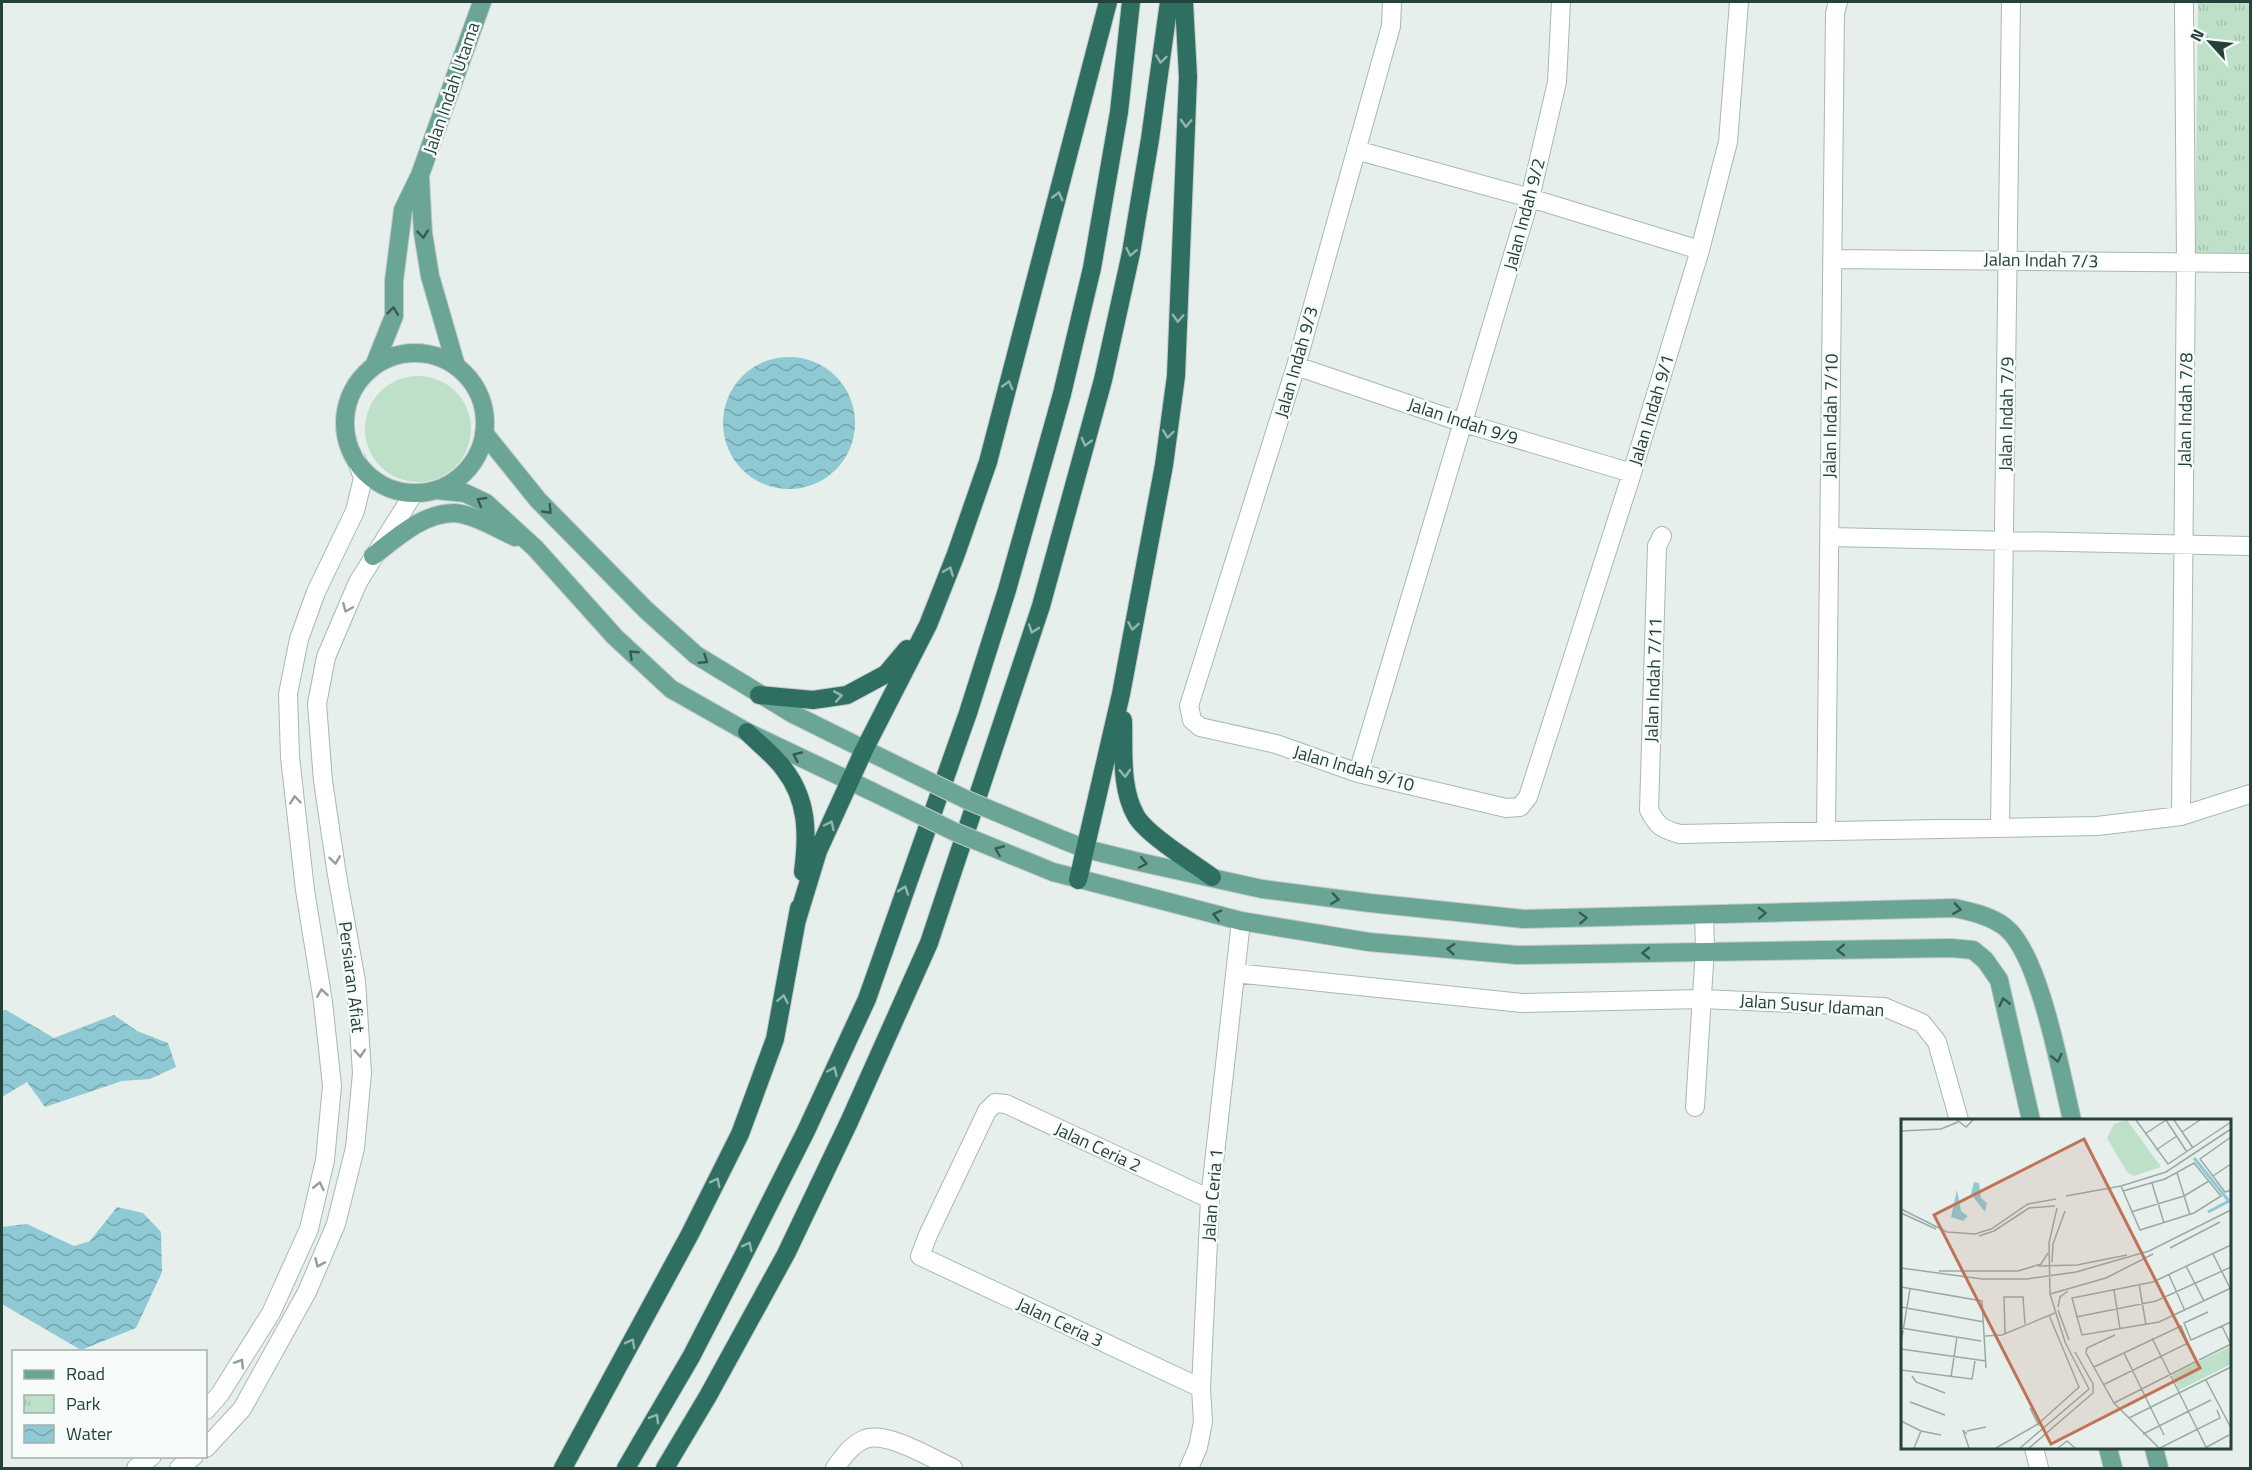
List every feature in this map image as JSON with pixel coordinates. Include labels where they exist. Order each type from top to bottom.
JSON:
[{"type":"highway","points":[[797,920],[818,851],[864,750],[928,625],[988,462],[1108,2]]},
{"type":"highway","points":[[626,1468],[691,1357],[741,1260],[806,1131],[867,999],[968,713],[1007,590],[1059,405],[1086,291],[1119,112],[1131,2]]},
{"type":"highway","points":[[665,1468],[708,1396],[786,1254],[849,1122],[929,943],[1041,606],[1103,380],[1131,254],[1169,2]]},
{"type":"highway","points":[[1078,880],[1122,694],[1164,465],[1176,376],[1188,88],[1184,2]]},
{"type":"highway","points":[[759,695],[813,700],[847,695],[886,674],[928,625]]},
{"type":"highway","points":[[1122,694],[1125,786],[1137,817],[1161,840],[1212,877]]},
{"type":"highway","points":[[563,1468],[684,1244],[740,1134],[775,1039],[797,920],[807,838],[799,791],[783,767],[747,732]]},
{"type":"main road","name":"Jalan Indah Utama","points":[[374,366],[394,316],[394,281],[403,210],[420,175],[482,2]]},
{"type":"main road","points":[[420,175],[423,233],[430,276],[456,366]]},
{"type":"main road","points":[[415,352],[436,356],[456,366],[470,379],[480,395],[484,414],[484,433],[479,452],[468,468],[454,481],[436,489],[414,493],[391,489],[371,477],[356,459],[346,430],[345,420],[349,399],[359,381],[374,366],[393,356],[415,352]]},
{"type":"main road","points":[[484,433],[538,500],[646,610],[696,655],[759,695],[864,750],[967,800],[1086,849],[1263,889],[1524,920],[1954,908],[1987,916],[2006,927],[2021,944],[2047,1013],[2072,1119]]},
{"type":"main road","points":[[436,489],[465,493],[486,502],[535,548],[615,637],[671,689],[747,732],[956,832],[1078,880],[1241,921],[1369,942],[1517,955],[1951,948],[1973,950],[1985,960],[1999,980],[2031,1119]]},
{"type":"main road","points":[[373,556],[411,526],[435,517],[455,513],[481,521],[535,548]]},
{"type":"main road","points":[[2108,1449],[2113,1468]]},
{"type":"main road","points":[[2154,1449],[2159,1468]]},
{"type":"street","name":"Jalan Indah 9/3","points":[[1192,720],[1189,706],[1296,366],[1390,26],[1392,2]]},
{"type":"street","name":"Jalan Indah 9/2","points":[[1358,772],[1530,198],[1557,82],[1561,2]]},
{"type":"street","name":"Jalan Indah 9/1","points":[[1520,807],[1528,796],[1632,473],[1700,250],[1728,142],[1739,2]]},
{"type":"street","name":"Jalan Indah 7/10","points":[[1826,831],[1835,13],[1838,2]]},
{"type":"street","name":"Jalan Indah 7/9","points":[[2000,828],[2011,2]]},
{"type":"street","name":"Jalan Indah 7/8","points":[[2181,816],[2186,262],[2184,5]]},
{"type":"street","points":[[1356,150],[1530,198],[1700,250]]},
{"type":"street","name":"Jalan Indah 7/3","points":[[1832,259],[2250,262]]},
{"type":"street","name":"Jalan Indah 9/9","points":[[1296,366],[1464,423],[1632,473]]},
{"type":"street","name":"Persiaran Afiat","points":[[207,1409],[220,1394],[276,1303],[309,1229],[325,1160],[332,1086],[323,1002],[305,890],[290,757],[288,694],[299,639],[316,592],[355,511],[363,477],[356,459]]},
{"type":"street","name":"Persiaran Afiat","points":[[207,1447],[242,1409],[307,1292],[336,1224],[355,1148],[362,1072],[356,981],[323,781],[317,704],[326,657],[358,582],[414,493]]},
{"type":"street","name":"Jalan Indah 7/11","points":[[1662,536],[1657,546],[1649,795],[1649,810],[1656,824],[1680,834],[1826,831]]},
{"type":"street","points":[[1829,537],[2250,546]]},
{"type":"street","points":[[293,673],[321,681]]},
{"type":"street","name":"Jalan Indah 9/10","points":[[1192,720],[1200,727],[1276,744],[1358,772],[1506,808],[1520,807]]},
{"type":"street","points":[[1826,831],[2097,826],[2181,816],[2250,794]]},
{"type":"street","points":[[1695,1107],[1704,915]]},
{"type":"street","name":"Jalan Ceria 1","points":[[1189,1468],[1198,1448],[1203,1422],[1201,1388],[1210,1199],[1241,921]]},
{"type":"street","name":"Jalan Susur Idaman","points":[[1235,973],[1522,1003],[1701,999],[1884,1007],[1922,1023],[1937,1042],[1959,1119]]},
{"type":"street","name":"Jalan Ceria 2","points":[[920,1256],[987,1111],[995,1104],[1006,1104],[1210,1199]]},
{"type":"street","name":"Jalan Ceria 3","points":[[920,1256],[1201,1388]]},
{"type":"street","points":[[220,1394],[242,1409]]},
{"type":"street","points":[[835,1468],[853,1447],[865,1439],[879,1437],[895,1441],[953,1468]]},
{"type":"street","points":[[2034,1449],[2038,1468]]},
{"type":"street","points":[[136,1468],[149,1458]]},
{"type":"street","points":[[179,1468],[192,1458]]},
{"type":"green space","points":[[2198,2],[2250,2],[2250,255],[2195,254]]},
{"type":"green space","points":[[418,376],[438,380],[455,392],[467,409],[471,429],[467,449],[455,466],[438,478],[418,482],[398,478],[381,466],[369,449],[365,429],[369,409],[381,392],[398,380]]},
{"type":"water","points":[[789,357],[814,362],[836,376],[850,398],[855,423],[850,448],[836,470],[814,484],[789,489],[764,484],[742,470],[728,448],[723,423],[728,398],[742,376],[764,362]]},
{"type":"water","points":[[6,1010],[54,1038],[114,1015],[137,1031],[168,1043],[176,1067],[150,1079],[122,1081],[45,1107],[27,1082],[2,1097],[2,1011]]},
{"type":"water","points":[[117,1207],[143,1213],[161,1232],[162,1272],[136,1328],[81,1350],[2,1304],[2,1227],[27,1224],[74,1246],[90,1241]]}]
